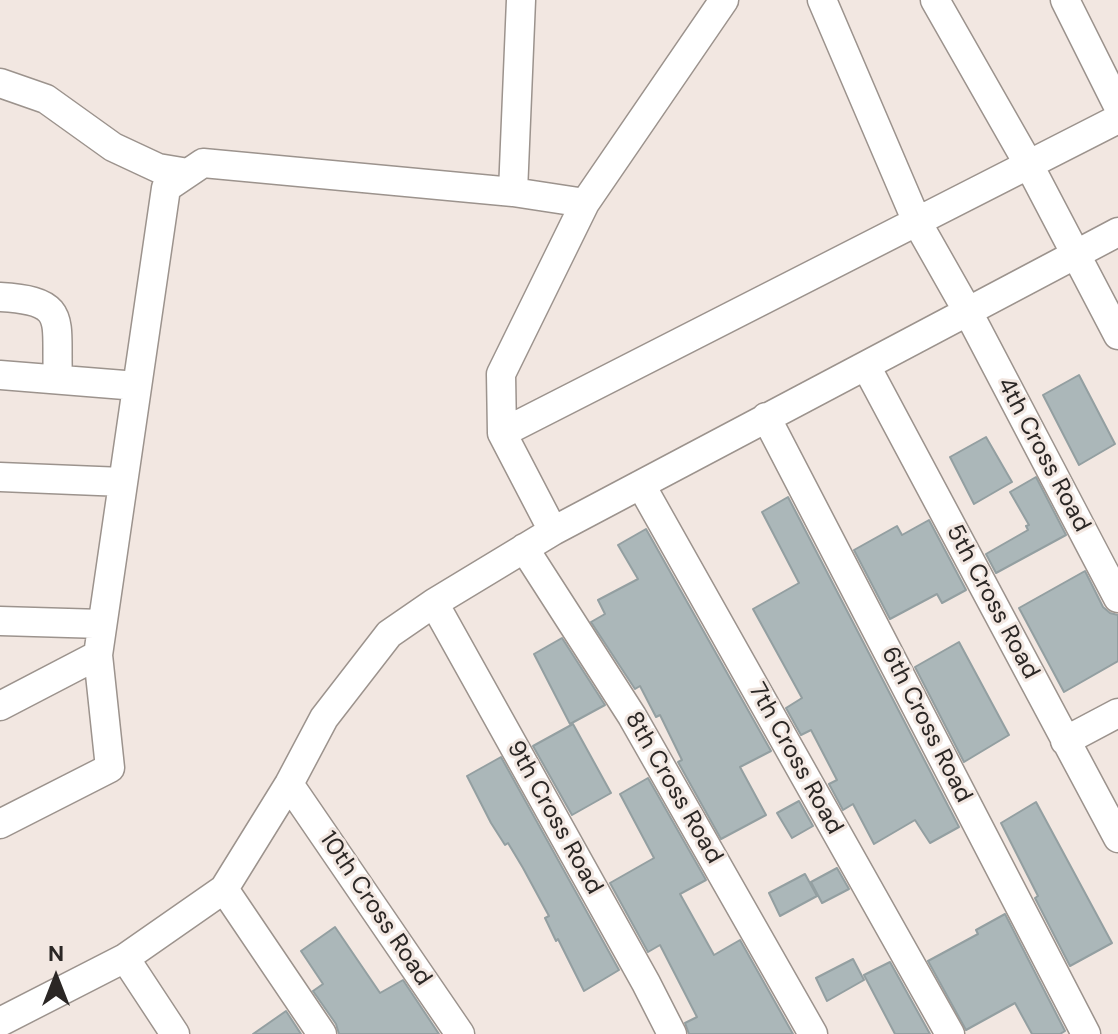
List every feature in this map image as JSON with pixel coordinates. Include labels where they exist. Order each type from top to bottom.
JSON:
[{"type":"street","points":[[513,192],[521,0]]},
{"type":"street","points":[[553,531],[502,433],[501,374],[585,203],[724,0]]},
{"type":"street","name":"4th Cross Road","points":[[822,0],[917,222],[968,312],[1118,598]]},
{"type":"street","points":[[935,0],[1029,165],[1118,335]]},
{"type":"street","points":[[1065,0],[1118,106]]},
{"type":"street","points":[[0,83],[46,99],[113,147],[171,176],[203,163],[513,192],[585,203]]},
{"type":"street","points":[[502,433],[1118,119]]},
{"type":"street","points":[[0,824],[110,768],[98,655],[171,176]]},
{"type":"street","points":[[0,1022],[125,958],[224,889],[289,784],[324,718],[389,634],[553,531],[1118,232]]},
{"type":"street","points":[[0,297],[39,301],[49,307],[55,317],[58,379]]},
{"type":"street","name":"5th Cross Road","points":[[866,366],[1118,838]]},
{"type":"street","points":[[0,375],[137,386]]},
{"type":"street","name":"6th Cross Road","points":[[766,417],[1086,1034]]},
{"type":"street","points":[[0,477],[123,482]]},
{"type":"street","name":"7th Cross Road","points":[[641,485],[950,1034]]},
{"type":"street","name":"8th Cross Road","points":[[524,548],[632,716],[813,1034]]},
{"type":"street","name":"9th Cross Road","points":[[434,603],[672,1034]]},
{"type":"street","points":[[0,621],[102,624]]},
{"type":"street","points":[[0,706],[98,655]]},
{"type":"street","points":[[1065,741],[1118,713]]},
{"type":"street","name":"10th Cross Road","points":[[289,784],[460,1034]]},
{"type":"street","points":[[224,889],[322,1034]]},
{"type":"street","points":[[125,958],[175,1034]]},
{"type":"building","points":[[1079,375],[1115,444],[1079,465],[1043,395]]},
{"type":"building","points":[[986,437],[1012,482],[974,504],[950,457]]},
{"type":"building","points":[[1036,477],[1066,535],[996,573],[986,554],[1028,530],[1026,526],[1029,525],[1010,492]]},
{"type":"building","points":[[788,497],[959,827],[930,843],[915,820],[874,844],[853,804],[843,810],[829,784],[837,780],[811,730],[801,735],[786,708],[802,698],[753,609],[799,583],[762,512]]},
{"type":"building","points":[[929,520],[966,590],[942,603],[937,594],[890,619],[854,550],[897,526],[902,535]]},
{"type":"building","points":[[646,529],[771,751],[740,767],[766,815],[721,839],[678,762],[682,760],[660,715],[656,717],[640,686],[635,689],[591,622],[605,614],[598,600],[638,579],[618,545]]},
{"type":"building","points":[[1085,571],[1103,607],[1118,615],[1118,661],[1064,692],[1019,608]]},
{"type":"building","points":[[562,638],[605,705],[570,724],[534,654]]},
{"type":"building","points":[[959,642],[1009,735],[964,762],[915,667]]},
{"type":"building","points":[[573,724],[611,793],[572,815],[533,746]]},
{"type":"building","points":[[501,757],[619,970],[584,991],[558,939],[556,941],[545,918],[549,916],[523,868],[491,823],[467,776]]},
{"type":"building","points":[[648,778],[706,880],[680,894],[714,955],[740,940],[793,1034],[689,1034],[685,1023],[697,1017],[660,945],[648,952],[610,883],[654,858],[620,794]]},
{"type":"building","points":[[799,801],[813,826],[792,838],[777,813]]},
{"type":"building","points":[[1036,802],[1112,943],[1070,966],[1001,823]]},
{"type":"building","points":[[837,868],[849,889],[822,903],[811,882]]},
{"type":"building","points":[[805,874],[817,896],[780,916],[769,893]]},
{"type":"building","points":[[1005,914],[1065,1031],[1060,1034],[1032,1034],[1015,1003],[966,1030],[928,961],[978,934],[976,930]]},
{"type":"building","points":[[335,927],[380,993],[403,980],[439,1034],[339,1034],[336,1024],[313,991],[323,984],[301,951]]},
{"type":"building","points":[[853,959],[864,980],[827,1001],[816,978]]},
{"type":"building","points":[[890,962],[930,1034],[895,1034],[864,975]]},
{"type":"building","points":[[286,1011],[301,1034],[253,1034]]}]
